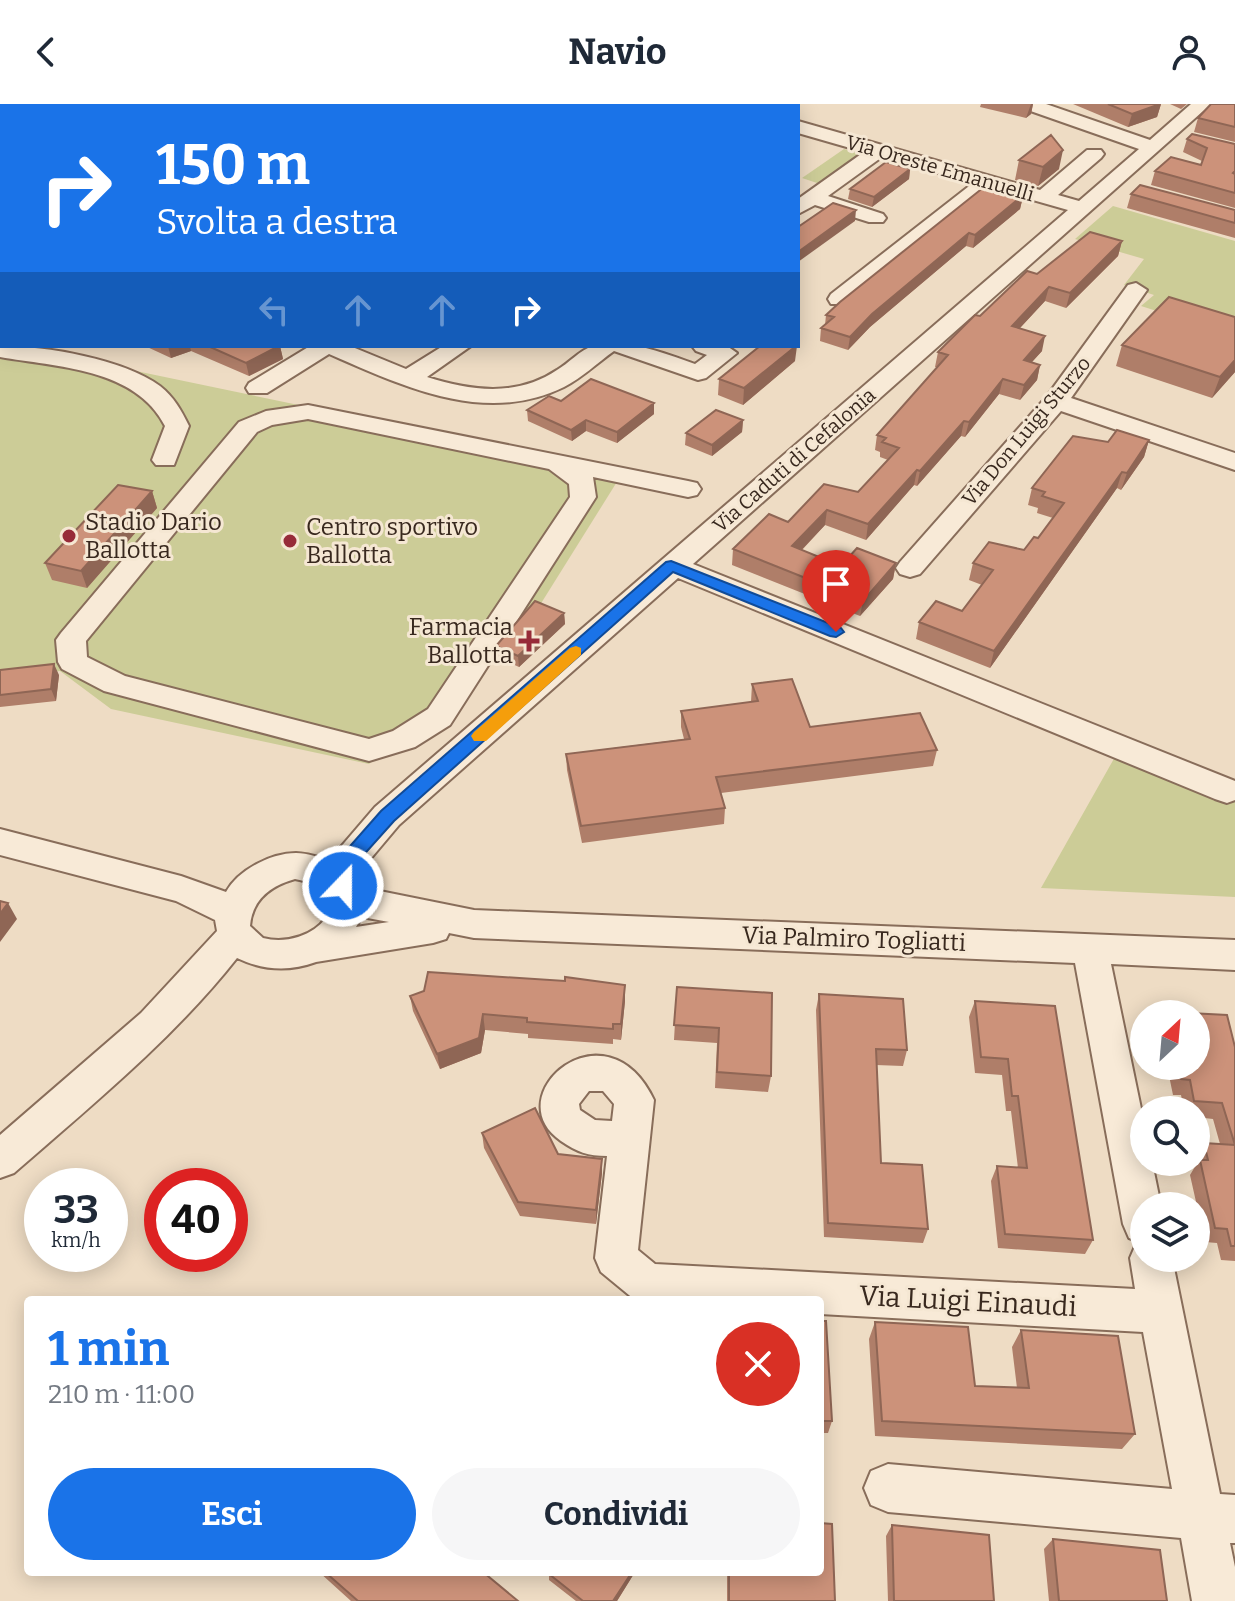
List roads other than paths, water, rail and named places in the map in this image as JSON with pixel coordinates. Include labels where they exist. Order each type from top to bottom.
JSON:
[{"type":"street","points":[[1028,104],[1177,126]]},
{"type":"street","name":"Via Caduti di Cefalonia","points":[[346,893],[351,858],[387,816],[1177,126]]},
{"type":"street","name":"Via Oreste Emanuelli","points":[[800,128],[1082,208]]},
{"type":"street","points":[[803,206],[878,151]]},
{"type":"street","points":[[1044,197],[1094,154]]},
{"type":"street","points":[[839,299],[987,182]]},
{"type":"street","points":[[1111,183],[1137,190]]},
{"type":"street","points":[[803,206],[876,218]]},
{"type":"street","points":[[803,206],[856,232]]},
{"type":"street","name":"Via Don Luigi Sturzo","points":[[910,568],[1056,401],[1136,290]]},
{"type":"street","points":[[258,388],[325,348]]},
{"type":"street","points":[[333,348],[409,378],[470,396],[504,397],[534,391],[556,382],[603,348]]},
{"type":"street","points":[[409,378],[456,348]]},
{"type":"street","points":[[627,348],[698,373],[725,353],[710,348]]},
{"type":"street","points":[[0,350],[112,372],[143,385],[165,404],[177,426],[165,460]]},
{"type":"street","points":[[1056,401],[1235,462]]},
{"type":"street","points":[[430,779],[369,750],[115,684],[73,662],[71,640],[248,427],[266,418],[308,412],[688,489]]},
{"type":"street","points":[[369,750],[404,739],[439,717],[583,497],[582,481],[557,462]]},
{"type":"street","points":[[671,565],[1227,791]]},
{"type":"street","name":"Via Caduti di Cefalonia","points":[[282,869],[331,850],[387,816]]},
{"type":"street","name":"Via Palmiro Togliatti","points":[[0,842],[134,875],[209,899],[235,923],[244,943],[270,954],[284,955],[391,934],[474,924],[1235,955]]},
{"type":"street","points":[[0,1160],[162,1021],[205,975],[235,923],[244,889],[282,869]]},
{"type":"street","name":"Via Palmiro Togliatti","points":[[134,875],[226,877],[282,869],[324,870],[346,893],[474,924]]},
{"type":"street","points":[[312,949],[340,928],[347,915],[346,893]]},
{"type":"street","points":[[1090,948],[1138,1192]]},
{"type":"street","points":[[162,1021],[270,954]]},
{"type":"street","name":"Via Luigi Einaudi","points":[[630,1139],[616,1258],[647,1284],[1161,1312]]},
{"type":"street","points":[[1154,1272],[1161,1312],[1218,1517],[1217,1601]]},
{"type":"street","points":[[888,1488],[1218,1517]]},
{"type":"place","name":"Stadio Dario Ballotta","points":[[69,536]]},
{"type":"place","name":"Centro sportivo Ballotta","points":[[290,541]]},
{"type":"place","name":"Farmacia Ballotta","points":[[529,641]]}]
